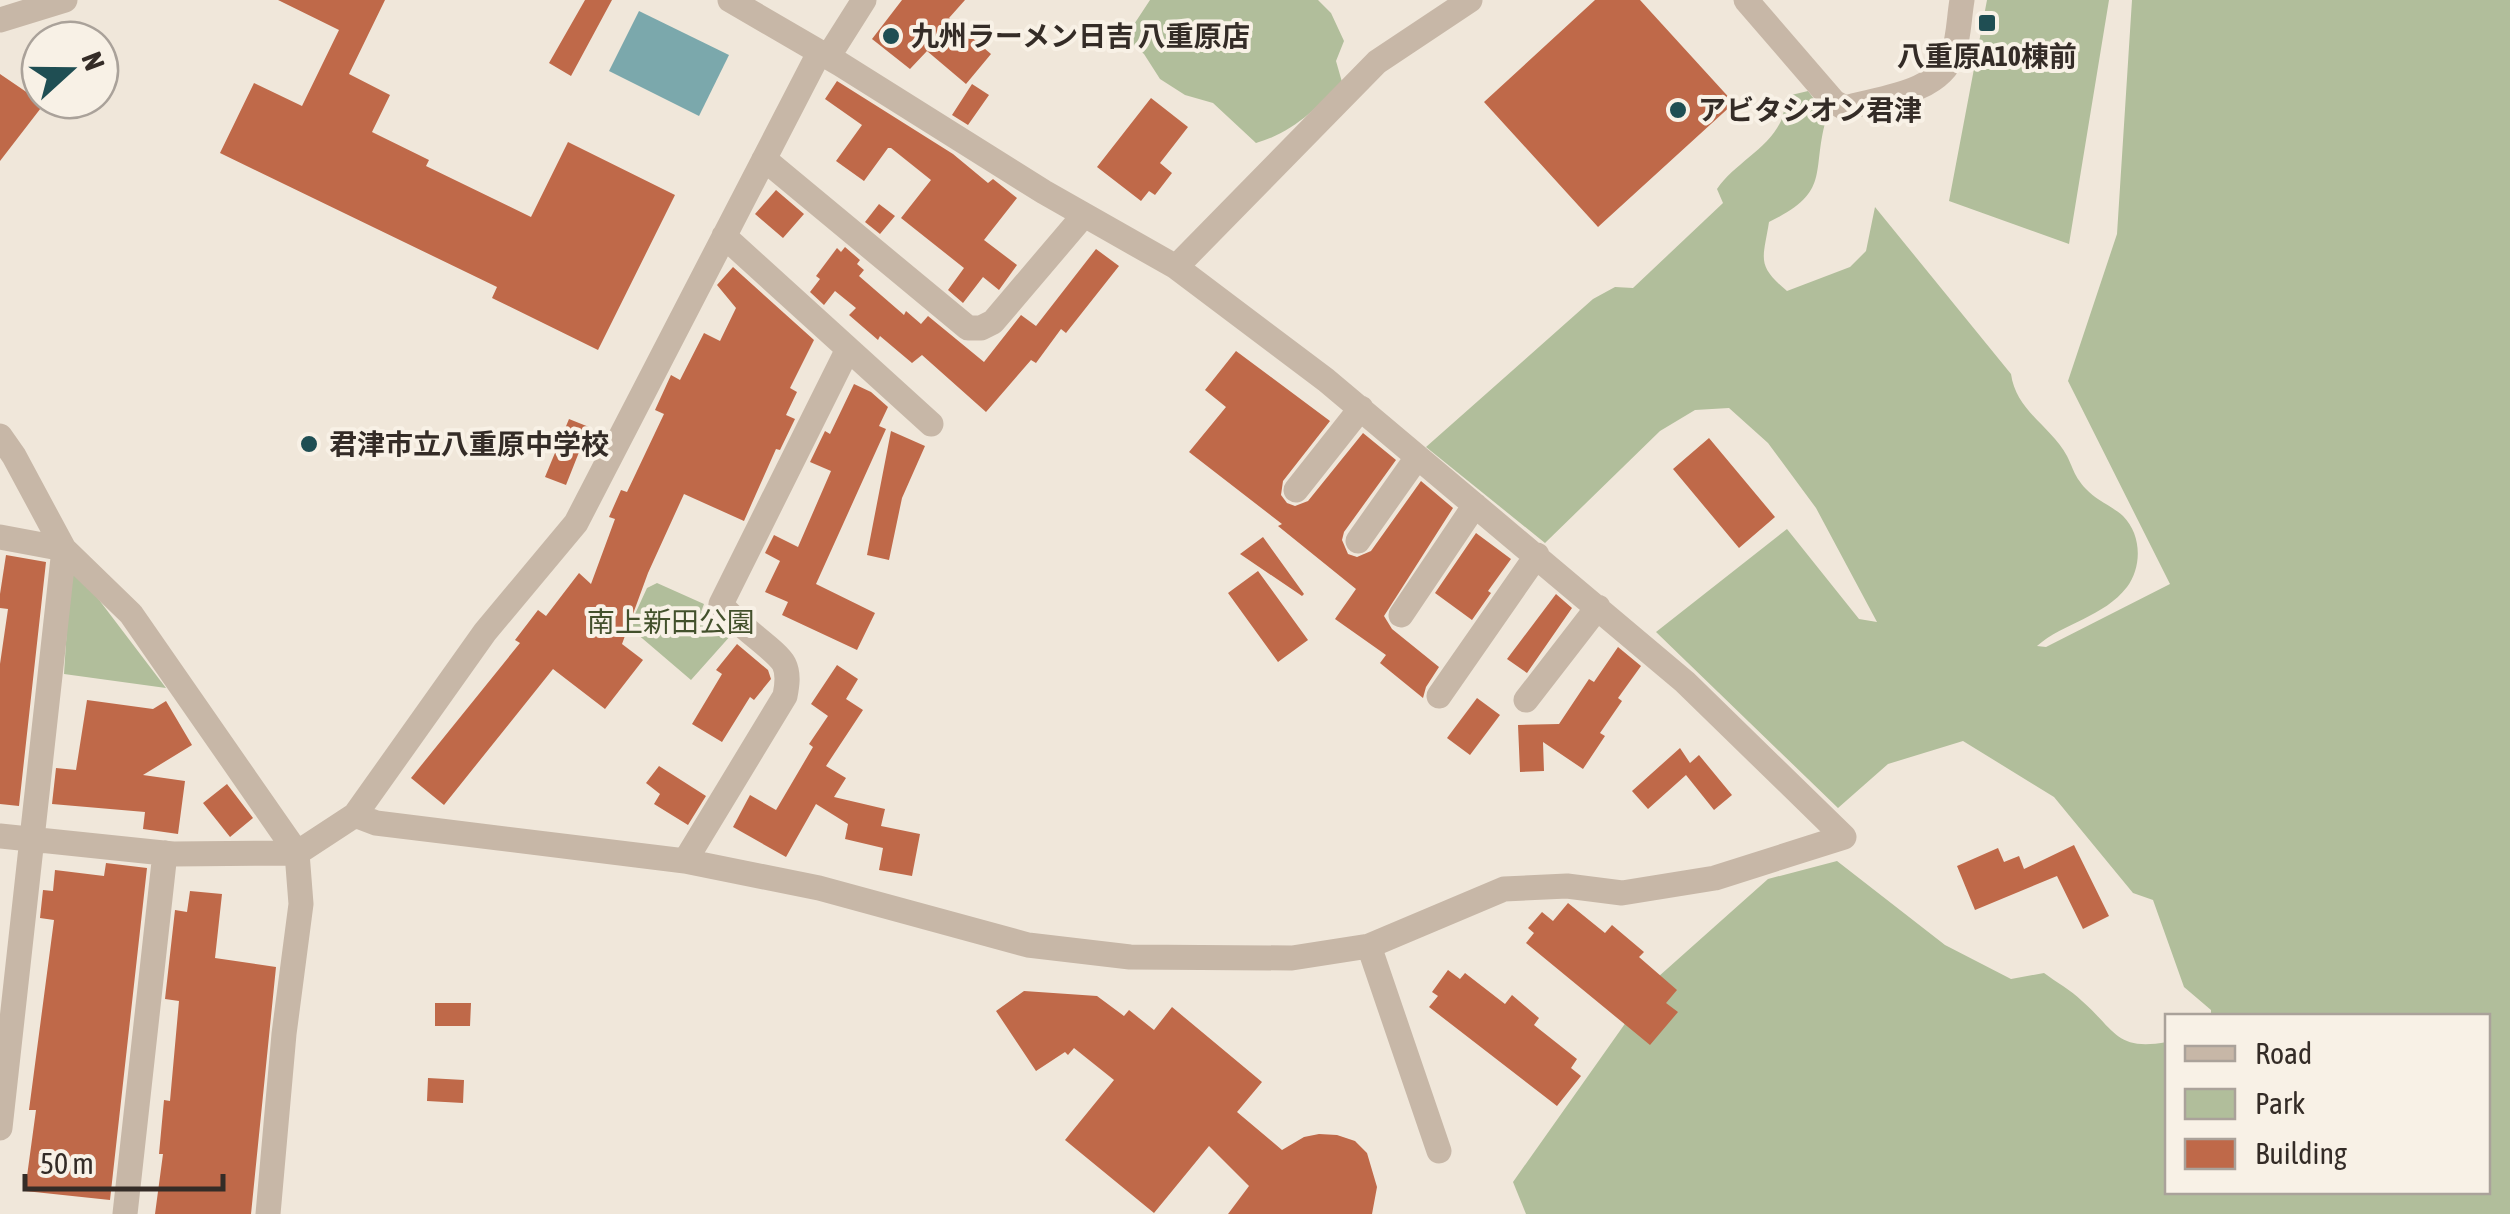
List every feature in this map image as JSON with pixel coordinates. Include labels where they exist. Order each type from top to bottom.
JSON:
[{"type":"street","points":[[0,20],[65,0]]},
{"type":"street","points":[[355,815],[376,823],[685,861],[819,888],[1028,945],[1130,957],[1184,958],[1292,958],[1369,946],[1504,889],[1567,886],[1622,893],[1715,878],[1844,838],[1685,682],[1598,607],[1361,408],[1176,267],[730,0]]},
{"type":"street","points":[[0,836],[165,853],[298,853],[355,815],[485,632],[576,523],[764,159],[824,55],[864,0]]},
{"type":"street","points":[[1176,267],[1377,62],[1470,0]]},
{"type":"street","points":[[1746,0],[1834,102],[1845,108],[1925,85],[1944,72],[1953,54],[1962,0]]},
{"type":"street","points":[[764,159],[968,328],[994,322],[1084,215]]},
{"type":"street","points":[[724,236],[931,424]]},
{"type":"street","points":[[685,861],[784,696],[788,682],[784,663],[733,620],[721,604],[848,349]]},
{"type":"street","points":[[1296,490],[1361,408]]},
{"type":"street","points":[[0,436],[64,549],[131,614],[298,853],[301,904],[284,1034],[268,1214]]},
{"type":"street","points":[[1358,541],[1416,458]]},
{"type":"street","points":[[1401,615],[1474,505]]},
{"type":"street","points":[[0,536],[64,549]]},
{"type":"street","points":[[0,1128],[64,549]]},
{"type":"street","points":[[1439,696],[1537,556]]},
{"type":"street","points":[[1526,700],[1598,607]]},
{"type":"street","points":[[125,1214],[165,853]]},
{"type":"street","points":[[1369,946],[1440,1150]]},
{"type":"green space","points":[[1150,0],[1318,0],[1331,13],[1344,41],[1336,61],[1342,82],[1292,126],[1256,143],[1213,103],[1185,95],[1160,79],[1144,54],[1125,38]]},
{"type":"green space","points":[[1987,0],[2109,0],[2069,244],[1949,201]]},
{"type":"green space","points":[[2132,0],[2510,0],[2510,1214],[1526,1214],[1513,1182],[1658,977],[1768,879],[1837,861],[1945,945],[2011,979],[2044,973],[2078,997],[2118,1036],[2137,1044],[2165,1042],[2165,1194],[2490,1194],[2490,1014],[2211,1014],[2184,987],[2153,900],[2133,893],[2054,797],[1963,741],[1888,764],[1838,808],[1656,632],[1787,529],[1859,619],[1877,622],[1816,508],[1768,443],[1729,408],[1695,410],[1660,431],[1545,543],[1426,447],[1593,299],[1615,287],[1633,288],[1723,203],[1717,189],[1775,131],[1787,96],[1808,91],[1827,116],[1816,179],[1803,200],[1769,222],[1764,261],[1770,275],[1787,291],[1850,267],[1866,251],[1875,207],[2011,374],[2020,398],[2060,445],[2082,484],[2123,516],[2134,532],[2137,561],[2127,587],[2107,606],[2037,646],[2046,647],[2170,584],[2068,381],[2117,234]]},
{"type":"green space","points":[[71,563],[166,688],[64,674]]},
{"type":"green space","name":"南上新田公園","points":[[657,583],[704,604],[701,612],[732,634],[691,680],[629,627],[647,588]]},
{"type":"water","points":[[639,11],[729,55],[699,116],[609,71]]},
{"type":"building","points":[[278,0],[385,0],[349,74],[390,95],[372,132],[429,160],[426,166],[531,217],[568,142],[675,195],[598,350],[492,298],[497,287],[220,153],[254,83],[302,106],[339,30]]},
{"type":"building","points":[[585,0],[612,0],[571,76],[549,63]]},
{"type":"building","points":[[902,0],[965,0],[949,18],[991,54],[966,84],[927,51],[910,69],[872,39]]},
{"type":"building","name":"アビタシオン君津","points":[[1595,0],[1640,0],[1734,103],[1598,227],[1484,102]]},
{"type":"building","points":[[0,74],[20,88],[20,120],[32,120],[0,161]]},
{"type":"building","points":[[837,81],[953,154],[988,183],[993,179],[1017,198],[984,240],[1017,265],[999,290],[983,277],[963,303],[948,290],[964,268],[901,218],[931,180],[891,148],[864,181],[836,161],[862,125],[825,99]]},
{"type":"building","points":[[972,84],[989,95],[968,125],[952,115]]},
{"type":"building","points":[[1151,98],[1188,127],[1160,163],[1172,173],[1155,195],[1149,191],[1141,201],[1097,167]]},
{"type":"building","points":[[776,190],[804,214],[783,238],[755,214]]},
{"type":"building","points":[[879,204],[895,216],[880,234],[865,222]]},
{"type":"building","points":[[845,247],[860,260],[857,264],[864,270],[859,276],[904,315],[906,311],[921,324],[928,316],[984,362],[1021,315],[1036,326],[1096,249],[1119,266],[1066,333],[1061,329],[1036,363],[1031,360],[986,412],[922,355],[912,363],[880,336],[878,340],[849,315],[856,308],[835,291],[824,305],[810,292],[820,279],[816,276],[837,248],[841,252]]},
{"type":"building","points":[[733,267],[814,340],[790,388],[797,392],[786,415],[795,419],[780,450],[776,449],[744,521],[684,494],[648,573],[622,644],[643,660],[605,709],[553,669],[444,805],[411,778],[520,643],[515,640],[538,610],[546,616],[579,573],[591,584],[615,519],[609,517],[621,490],[627,492],[664,414],[655,410],[671,375],[680,380],[704,333],[720,341],[736,308],[717,285]]},
{"type":"building","points":[[1236,351],[1330,421],[1283,481],[1281,495],[1287,503],[1295,506],[1308,501],[1363,433],[1396,460],[1344,532],[1342,540],[1348,554],[1357,557],[1371,551],[1421,481],[1453,508],[1384,616],[1392,629],[1439,667],[1423,698],[1380,663],[1386,655],[1335,619],[1356,589],[1278,526],[1282,524],[1189,452],[1226,407],[1205,390]]},
{"type":"building","points":[[854,384],[888,407],[879,426],[886,429],[816,584],[875,613],[857,650],[782,615],[788,602],[765,592],[780,561],[765,553],[774,535],[798,547],[831,471],[810,462],[825,431],[830,434]]},
{"type":"building","points":[[569,419],[589,427],[566,485],[545,477]]},
{"type":"building","points":[[891,431],[925,446],[902,498],[889,560],[867,555]]},
{"type":"building","points":[[1709,438],[1775,517],[1739,548],[1673,469]]},
{"type":"building","points":[[1476,533],[1511,559],[1472,620],[1435,593]]},
{"type":"building","points":[[1263,537],[1304,594],[1302,596],[1240,554]]},
{"type":"building","points":[[6,555],[46,562],[19,806],[0,804],[0,664],[8,609],[0,608],[0,594]]},
{"type":"building","points":[[1258,571],[1308,640],[1278,662],[1228,593]]},
{"type":"building","points":[[1556,594],[1572,608],[1527,673],[1507,659]]},
{"type":"building","points":[[737,644],[768,670],[771,679],[754,700],[750,697],[722,742],[692,724],[722,674],[716,670]]},
{"type":"building","points":[[1618,647],[1641,666],[1618,698],[1622,701],[1600,733],[1605,736],[1583,769],[1543,742],[1544,771],[1520,772],[1518,725],[1559,724],[1589,679],[1594,682]]},
{"type":"building","points":[[837,665],[858,679],[846,699],[863,710],[826,766],[846,778],[834,797],[885,809],[881,826],[920,834],[912,876],[879,870],[883,848],[845,839],[848,824],[816,804],[786,857],[733,827],[750,795],[776,810],[813,747],[809,744],[828,716],[811,704]]},
{"type":"building","points":[[1477,698],[1500,715],[1470,755],[1447,738]]},
{"type":"building","points":[[87,700],[153,709],[166,701],[192,745],[143,775],[185,781],[178,834],[143,829],[145,812],[52,804],[56,768],[76,770]]},
{"type":"building","points":[[1680,748],[1690,763],[1699,755],[1732,795],[1714,810],[1686,775],[1648,809],[1632,791]]},
{"type":"building","points":[[659,766],[706,796],[688,825],[654,804],[660,794],[646,783]]},
{"type":"building","points":[[227,784],[253,818],[230,837],[203,803]]},
{"type":"building","points":[[2074,845],[2109,916],[2083,929],[2057,876],[1975,910],[1957,866],[1998,848],[2004,862],[2019,856],[2024,869]]},
{"type":"building","points":[[106,863],[147,868],[110,1200],[25,1191],[36,1110],[29,1110],[54,920],[40,918],[43,890],[53,891],[55,870],[104,876]]},
{"type":"building","points":[[190,891],[222,894],[215,958],[276,967],[251,1214],[155,1214],[163,1154],[159,1154],[164,1100],[170,1101],[179,1001],[165,999],[175,910],[187,912]]},
{"type":"building","points":[[1568,903],[1605,933],[1612,925],[1644,952],[1639,957],[1677,990],[1666,1003],[1678,1012],[1650,1045],[1526,943],[1534,933],[1528,928],[1542,912],[1553,921]]},
{"type":"building","points":[[1448,970],[1460,979],[1465,973],[1505,1004],[1512,995],[1539,1018],[1534,1025],[1577,1059],[1571,1068],[1581,1076],[1557,1106],[1429,1007],[1438,996],[1432,992]]},
{"type":"building","points":[[1024,991],[1097,996],[1124,1016],[1129,1010],[1154,1030],[1172,1007],[1262,1082],[1237,1112],[1282,1150],[1304,1137],[1319,1134],[1355,1141],[1367,1153],[1377,1187],[1372,1214],[1228,1214],[1249,1186],[1209,1146],[1154,1213],[1065,1140],[1114,1080],[1074,1048],[1036,1071],[996,1011]]},
{"type":"building","points":[[435,1003],[471,1003],[470,1026],[435,1026]]},
{"type":"building","points":[[428,1078],[464,1080],[463,1103],[427,1101]]},
{"type":"place","name":"八重原A10棟前","points":[[1987,23]]},
{"type":"place","name":"九州ラーメン日吉 八重原店","points":[[891,36]]},
{"type":"place","name":"アビタシオン君津","points":[[1678,110]]},
{"type":"place","name":"君津市立八重原中学校","points":[[309,444]]}]
